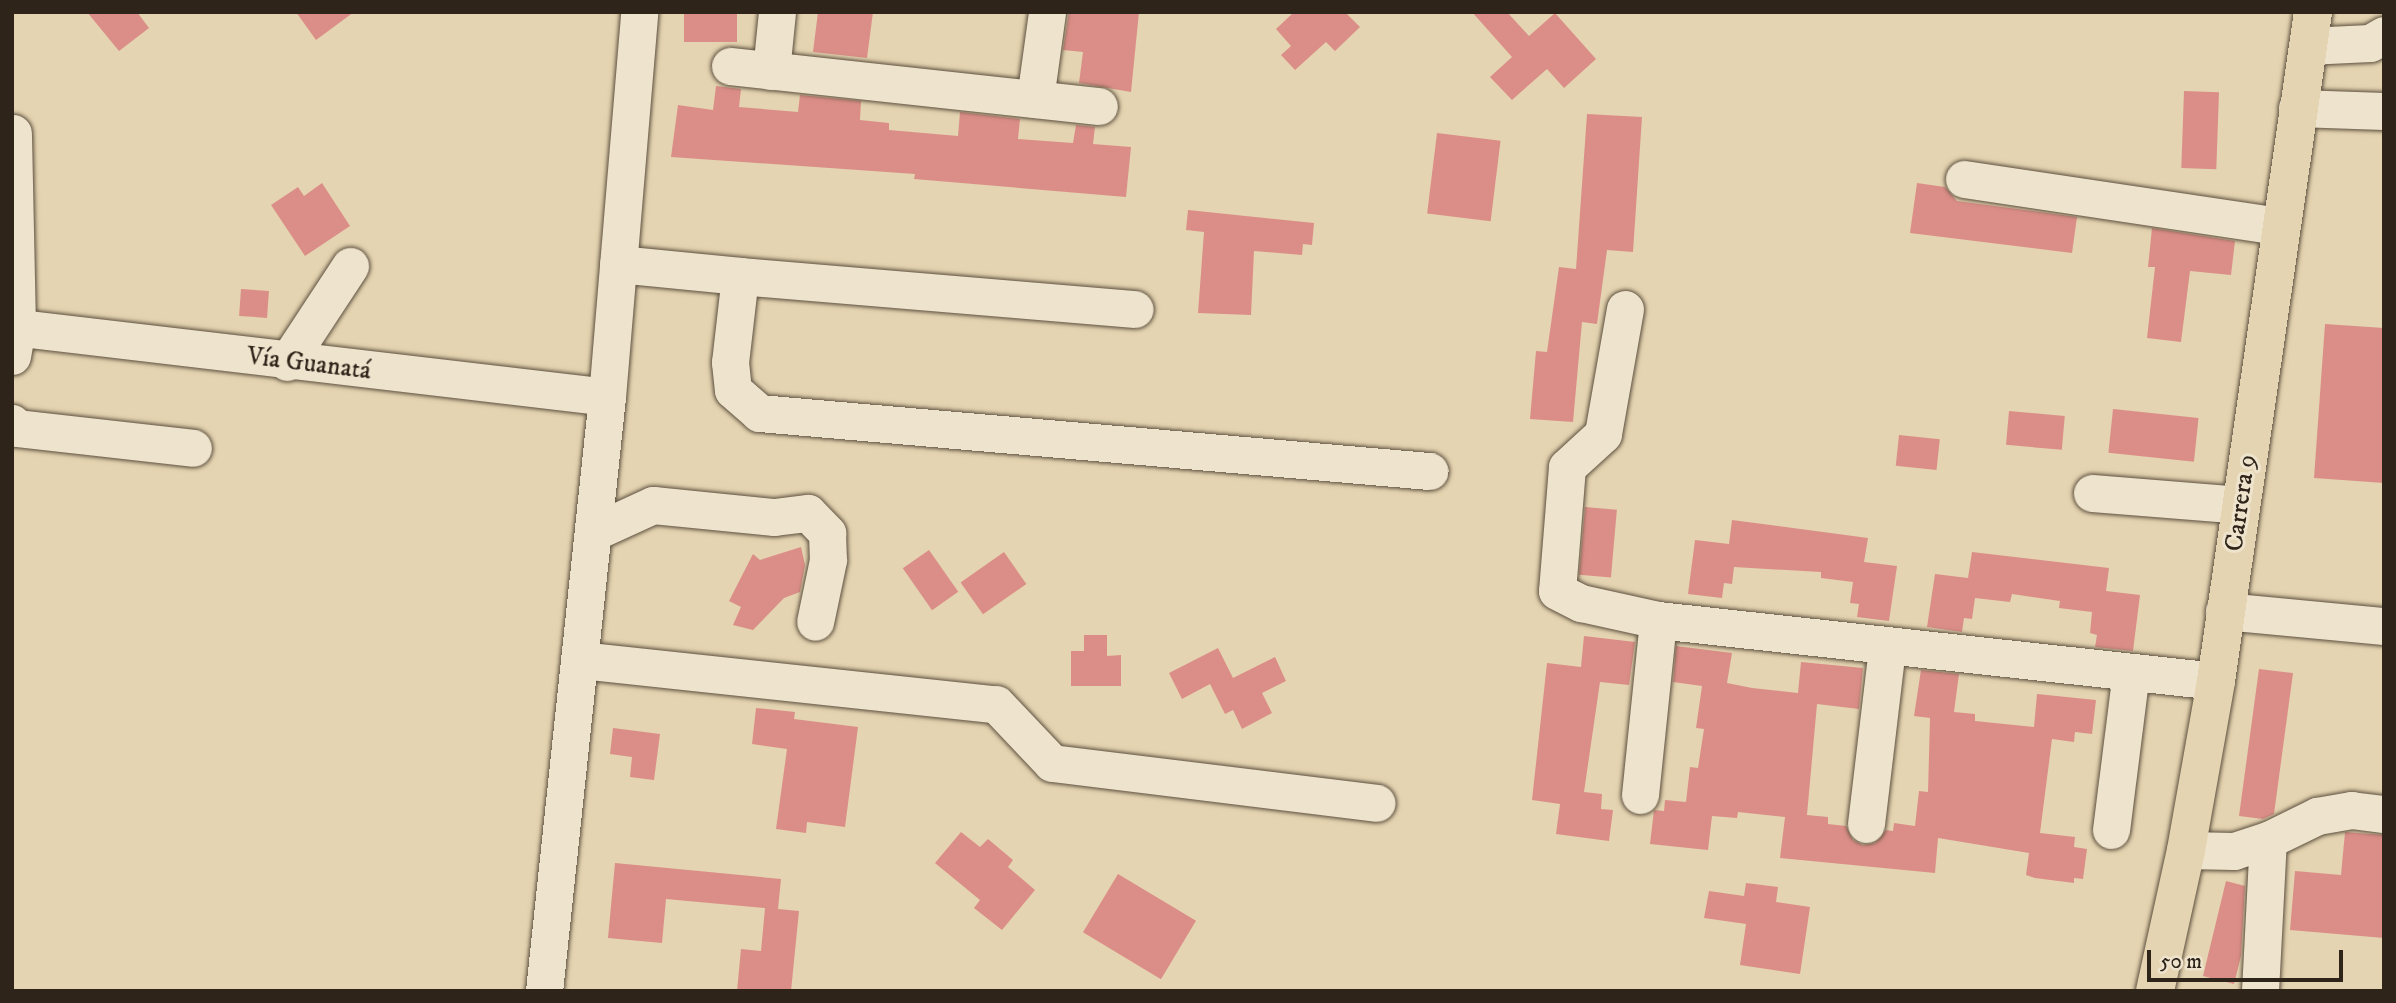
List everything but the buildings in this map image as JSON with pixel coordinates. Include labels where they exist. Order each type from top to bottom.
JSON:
[{"type":"main road","name":"Carrera 9","points":[[2155,991],[2186,850],[2216,681],[2310,29]]},
{"type":"street","points":[[544,991],[607,397],[633,265],[639,12]]},
{"type":"street","points":[[771,71],[777,12]]},
{"type":"street","points":[[1035,99],[1047,12]]},
{"type":"street","points":[[2310,29],[2370,43],[2384,35]]},
{"type":"street","points":[[730,66],[1099,106]]},
{"type":"street","points":[[2297,108],[2384,111]]},
{"type":"street","points":[[13,133],[14,337]]},
{"type":"street","points":[[1964,179],[2279,232]]},
{"type":"street","points":[[2125,218],[2279,232]]},
{"type":"street","points":[[633,265],[1135,309]]},
{"type":"street","points":[[288,362],[350,266]]},
{"type":"street","points":[[740,276],[730,362],[733,390],[759,412],[1429,471]]},
{"type":"street","points":[[1625,309],[1603,435],[1567,467],[1557,591],[1581,603],[1658,620],[2216,681]]},
{"type":"street","name":"Vía Guanatá","points":[[14,337],[288,362],[607,397]]},
{"type":"street","points":[[12,423],[16,428],[193,448]]},
{"type":"street","points":[[2092,493],[2241,505]]},
{"type":"street","points":[[594,532],[653,505],[774,517],[808,513],[827,533],[828,560],[815,622]]},
{"type":"street","points":[[2224,611],[2384,626]]},
{"type":"street","points":[[1640,795],[1658,620]]},
{"type":"street","points":[[1866,824],[1887,647]]},
{"type":"street","points":[[581,660],[996,704],[1052,763],[1377,803]]},
{"type":"street","points":[[2112,830],[2143,673]]},
{"type":"street","points":[[2186,850],[2234,850],[2269,840],[2317,816],[2351,810],[2384,814]]},
{"type":"street","points":[[2260,991],[2269,840]]}]
